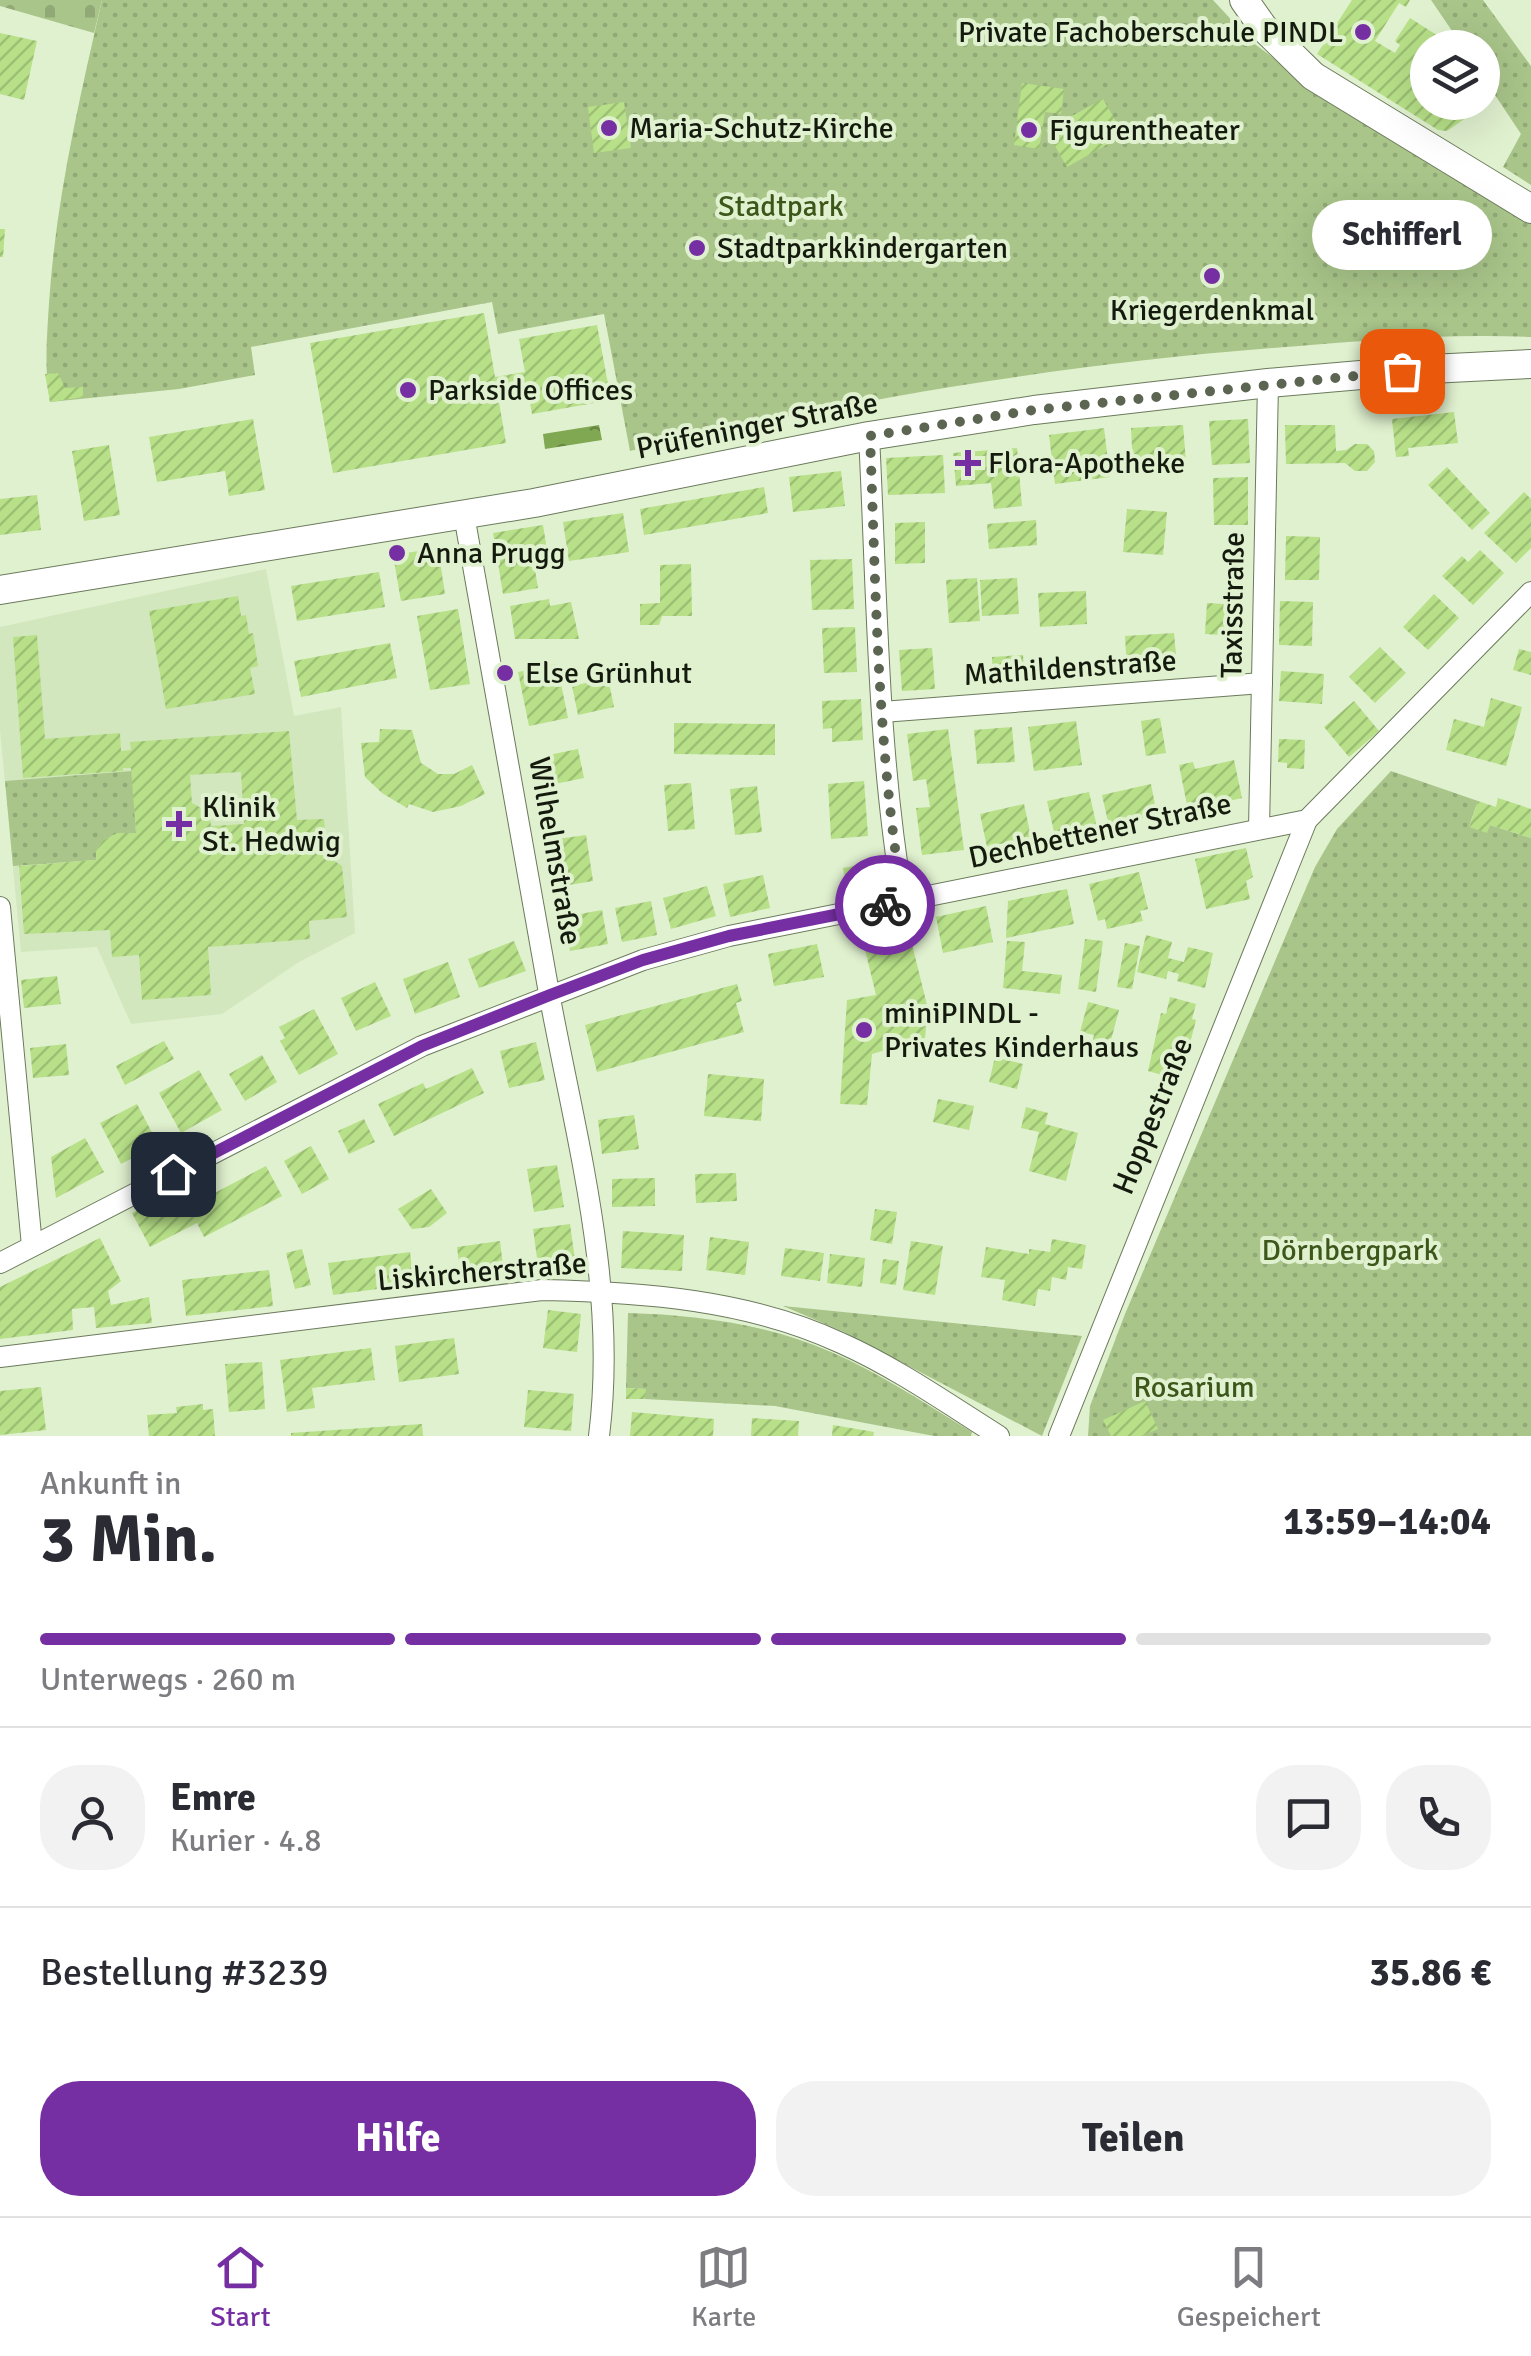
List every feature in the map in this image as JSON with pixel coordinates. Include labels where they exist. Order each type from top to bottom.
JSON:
[{"type":"street","points":[[1244,0],[1263,27],[1313,76],[1531,209]]},
{"type":"street","name":"Prüfeninger Straße","points":[[0,590],[464,515],[870,436],[1034,410],[1268,383],[1531,364]]},
{"type":"street","name":"Taxisstraße","points":[[1258,829],[1268,383]]},
{"type":"street","points":[[870,436],[882,712],[893,845],[903,901]]},
{"type":"street","name":"Wilhelmstraße","points":[[464,515],[585,1177],[602,1291],[604,1403],[600,1436]]},
{"type":"street","points":[[1307,820],[1531,592]]},
{"type":"street","name":"Mathildenstraße","points":[[882,712],[1262,683]]},
{"type":"street","name":"Dechbettener Straße","points":[[0,1263],[422,1046],[643,960],[729,936],[1307,820]]},
{"type":"street","name":"Hoppestraße","points":[[1059,1436],[1307,820]]},
{"type":"street","points":[[0,907],[32,1246]]},
{"type":"street","name":"Liskircherstraße","points":[[0,1357],[542,1290],[602,1291],[688,1299],[781,1320],[874,1360],[1000,1436]]},
{"type":"shaded area","name":"Klinik St. Hedwig","points":[[266,569],[294,716],[341,707],[355,933],[299,962],[222,1014],[131,1024],[97,947],[21,952],[0,730],[0,627]]},
{"type":"green space","points":[[0,0],[102,0],[94,33],[0,6]]},
{"type":"green space","name":"Stadtpark","points":[[102,0],[1213,0],[1252,42],[1305,81],[1531,224],[1531,337],[1370,340],[1111,364],[869,401],[630,451],[604,314],[498,334],[492,302],[251,347],[255,375],[179,389],[50,402],[47,340],[52,264],[77,113]]},
{"type":"green space","points":[[1431,0],[1483,0],[1531,66],[1531,185],[1503,167],[1521,134],[1500,102],[1500,30],[1451,30]]},
{"type":"green space","points":[[132,771],[136,833],[115,835],[103,841],[96,860],[13,866],[5,781]]},
{"type":"green space","name":"Dörnbergpark","points":[[1391,771],[1478,801],[1469,826],[1490,825],[1531,838],[1531,1436],[1088,1436],[1090,1406],[1125,1314],[1315,867],[1337,829]]},
{"type":"green space","points":[[783,1306],[1082,1336],[1042,1436],[844,1332]]},
{"type":"green space","points":[[628,1313],[731,1323],[807,1342],[885,1379],[972,1432],[971,1436],[934,1436],[775,1406],[645,1399],[645,1389],[626,1388]]},
{"type":"water","points":[[599,425],[602,440],[545,449],[543,434]]},
{"type":"building","points":[[1352,0],[1410,0],[1406,7],[1399,3],[1375,41],[1395,53],[1400,45],[1395,41],[1410,18],[1429,30],[1410,30],[1410,112],[1317,54]]},
{"type":"building","points":[[0,33],[37,41],[24,100],[0,94]]},
{"type":"building","name":"Figurentheater","points":[[1022,83],[1064,89],[1061,114],[1045,112],[1039,149],[1014,145]]},
{"type":"building","points":[[1103,99],[1124,135],[1067,167],[1046,130]]},
{"type":"building","name":"Maria-Schutz-Kirche","points":[[624,102],[631,148],[594,153],[588,107]]},
{"type":"building","points":[[1422,120],[1463,120],[1447,131]]},
{"type":"building","points":[[0,229],[5,229],[3,257],[0,257]]},
{"type":"building","name":"Parkside Offices","points":[[484,313],[495,377],[525,372],[519,339],[597,325],[611,400],[532,414],[529,397],[499,402],[506,443],[333,473],[310,343]]},
{"type":"building","points":[[58,373],[65,388],[83,387],[83,397],[50,402],[45,374]]},
{"type":"building","points":[[1454,412],[1458,443],[1408,448],[1409,456],[1396,457],[1392,419]]},
{"type":"building","points":[[253,419],[265,490],[229,496],[225,471],[157,482],[149,437]]},
{"type":"building","points":[[1248,419],[1250,463],[1212,465],[1209,421]]},
{"type":"building","points":[[1183,425],[1186,462],[1133,466],[1131,428]]},
{"type":"building","points":[[1285,425],[1335,425],[1336,451],[1367,444],[1374,451],[1375,462],[1367,471],[1355,471],[1345,463],[1286,464]]},
{"type":"building","points":[[1104,428],[1110,477],[1055,484],[1049,435]]},
{"type":"building","points":[[109,445],[120,515],[84,521],[72,451]]},
{"type":"building","points":[[1017,448],[1022,506],[994,509],[991,483],[956,486],[953,453]]},
{"type":"building","points":[[943,455],[945,493],[888,495],[886,458]]},
{"type":"building","points":[[1447,467],[1490,513],[1472,530],[1428,485]]},
{"type":"building","points":[[841,471],[845,506],[793,512],[789,477]]},
{"type":"building","points":[[1248,477],[1248,525],[1214,525],[1213,478]]},
{"type":"building","points":[[764,487],[768,513],[644,535],[640,509]]},
{"type":"building","points":[[1524,492],[1531,499],[1531,548],[1516,563],[1484,533]]},
{"type":"building","points":[[37,495],[41,530],[0,535],[0,499]]},
{"type":"building","points":[[1127,509],[1167,512],[1163,555],[1123,552]]},
{"type":"building","points":[[623,513],[629,552],[569,561],[563,522]]},
{"type":"building","points":[[1036,520],[1037,545],[989,549],[987,524]]},
{"type":"building","points":[[925,522],[925,563],[895,564],[895,523]]},
{"type":"building","points":[[543,525],[548,556],[533,558],[538,588],[503,594],[493,533]]},
{"type":"building","points":[[1286,536],[1320,537],[1319,580],[1285,580]]},
{"type":"building","points":[[438,548],[445,594],[401,601],[393,555]]},
{"type":"building","points":[[1480,550],[1504,573],[1473,605],[1442,576],[1462,556],[1468,562]]},
{"type":"building","points":[[852,559],[854,609],[812,610],[810,560]]},
{"type":"building","points":[[691,564],[692,616],[662,616],[659,625],[640,625],[640,604],[660,603],[660,565]]},
{"type":"building","points":[[379,572],[385,607],[297,621],[291,586]]},
{"type":"building","points":[[977,578],[980,621],[949,623],[946,580]]},
{"type":"building","points":[[1017,578],[1019,614],[982,616],[980,580]]},
{"type":"building","points":[[1086,591],[1087,624],[1040,627],[1038,593]]},
{"type":"building","points":[[1434,594],[1459,618],[1428,650],[1403,627]]},
{"type":"building","points":[[238,596],[241,616],[246,615],[249,634],[253,633],[258,666],[250,668],[255,694],[166,709],[149,611]]},
{"type":"building","points":[[549,599],[550,606],[571,602],[579,639],[515,639],[510,606]]},
{"type":"building","points":[[1280,601],[1313,602],[1312,646],[1279,645]]},
{"type":"building","points":[[1207,603],[1241,605],[1239,636],[1205,634]]},
{"type":"building","points":[[458,609],[470,684],[430,690],[417,616]]},
{"type":"building","points":[[855,627],[857,672],[824,673],[822,628]]},
{"type":"building","points":[[1174,633],[1177,666],[1127,670],[1125,636]]},
{"type":"building","points":[[37,635],[45,739],[120,733],[121,751],[131,750],[130,742],[289,731],[297,820],[324,819],[327,856],[342,866],[347,917],[309,921],[310,939],[208,947],[211,995],[142,1000],[139,955],[112,957],[110,930],[24,934],[19,866],[96,860],[102,841],[117,833],[136,833],[131,768],[23,778],[13,637]],"holes":[[[241,772],[244,824],[211,826],[210,813],[192,803],[190,775]]]},
{"type":"building","points":[[390,643],[397,678],[301,697],[294,661]]},
{"type":"building","points":[[1380,647],[1406,673],[1375,703],[1349,677]]},
{"type":"building","points":[[932,648],[935,689],[902,691],[899,650]]},
{"type":"building","points":[[1519,649],[1531,652],[1531,675],[1513,670]]},
{"type":"building","points":[[1023,655],[1025,679],[993,681],[992,657]]},
{"type":"building","points":[[557,664],[568,718],[529,726],[518,672]]},
{"type":"building","points":[[1281,671],[1324,674],[1322,704],[1279,701]]},
{"type":"building","points":[[608,678],[614,707],[578,715],[572,686]]},
{"type":"building","points":[[1491,698],[1522,707],[1506,766],[1446,750],[1454,719],[1484,727]]},
{"type":"building","points":[[861,699],[863,740],[832,742],[832,728],[823,729],[822,701]]},
{"type":"building","points":[[1354,701],[1379,731],[1349,757],[1324,727]]},
{"type":"building","points":[[1160,718],[1166,753],[1146,756],[1141,721]]},
{"type":"building","points":[[1076,721],[1082,765],[1034,771],[1028,727]]},
{"type":"building","points":[[674,723],[775,724],[775,755],[674,754]]},
{"type":"building","points":[[1012,727],[1015,762],[977,764],[974,730]]},
{"type":"building","points":[[380,729],[412,730],[421,763],[438,774],[454,774],[472,765],[485,794],[461,806],[433,812],[409,804],[407,808],[382,793],[365,777],[361,743],[379,742]]},
{"type":"building","points":[[948,729],[964,850],[922,855],[916,808],[930,807],[926,779],[913,781],[907,734]]},
{"type":"building","points":[[1279,739],[1305,740],[1304,769],[1287,768],[1287,763],[1278,762]]},
{"type":"building","points":[[578,749],[584,778],[540,787],[534,758]]},
{"type":"building","points":[[1234,760],[1242,798],[1188,810],[1179,765],[1193,762],[1195,769]]},
{"type":"building","points":[[864,781],[868,836],[831,839],[828,784]]},
{"type":"building","points":[[691,783],[695,829],[668,831],[664,785]]},
{"type":"building","points":[[1151,784],[1157,815],[1109,826],[1102,795]]},
{"type":"building","points":[[757,786],[762,832],[735,835],[730,789]]},
{"type":"building","points":[[1089,792],[1097,827],[1055,836],[1047,801]]},
{"type":"building","points":[[1498,798],[1531,809],[1531,838],[1490,825],[1487,833],[1469,827],[1478,801],[1496,807]]},
{"type":"building","points":[[1024,804],[1031,837],[987,847],[980,814]]},
{"type":"building","points":[[586,835],[593,881],[557,887],[550,840]]},
{"type":"building","points":[[1246,848],[1253,877],[1246,881],[1250,899],[1206,909],[1195,859]]},
{"type":"building","points":[[877,862],[881,887],[848,893],[843,868]]},
{"type":"building","points":[[1139,872],[1148,909],[1140,911],[1143,921],[1107,929],[1105,919],[1098,921],[1089,884]]},
{"type":"building","points":[[763,875],[770,908],[730,917],[723,884]]},
{"type":"building","points":[[707,886],[716,916],[671,929],[663,898]]},
{"type":"building","points":[[1067,889],[1074,924],[1006,938],[1008,901]]},
{"type":"building","points":[[651,901],[657,935],[622,942],[615,908]]},
{"type":"building","points":[[986,906],[993,942],[943,953],[936,917]]},
{"type":"building","points":[[602,910],[608,944],[570,951],[563,917]]},
{"type":"building","points":[[907,924],[928,1009],[925,1038],[872,1054],[867,1105],[840,1104],[847,1000],[876,995],[861,933]]},
{"type":"building","points":[[1146,935],[1172,942],[1168,958],[1184,962],[1188,947],[1213,953],[1205,988],[1177,981],[1179,974],[1168,971],[1166,979],[1137,972]]},
{"type":"building","points":[[1085,939],[1103,941],[1096,992],[1078,989]]},
{"type":"building","points":[[514,941],[526,971],[479,988],[468,959]]},
{"type":"building","points":[[1007,941],[1025,942],[1022,971],[1062,975],[1060,994],[1003,988]]},
{"type":"building","points":[[1125,943],[1140,946],[1132,989],[1117,987]]},
{"type":"building","points":[[817,944],[824,977],[774,986],[768,954]]},
{"type":"building","points":[[448,962],[460,997],[415,1014],[403,979]]},
{"type":"building","points":[[57,976],[61,1004],[24,1008],[21,980]]},
{"type":"building","points":[[375,982],[391,1016],[356,1031],[341,998]]},
{"type":"building","points":[[737,984],[742,1001],[736,1003],[744,1032],[597,1072],[585,1025]]},
{"type":"building","points":[[1170,997],[1196,1004],[1187,1055],[1183,1053],[1176,1079],[1148,1071],[1161,1013],[1166,1014]]},
{"type":"building","points":[[1088,1002],[1119,1010],[1106,1059],[1089,1054],[1094,1035],[1080,1032]]},
{"type":"building","points":[[314,1009],[338,1054],[299,1075],[280,1041],[285,1038],[279,1027]]},
{"type":"building","points":[[164,1041],[174,1059],[125,1085],[116,1066]]},
{"type":"building","points":[[536,1042],[545,1080],[509,1088],[500,1051]]},
{"type":"building","points":[[66,1044],[69,1075],[33,1078],[30,1048]]},
{"type":"building","points":[[262,1055],[277,1082],[245,1101],[229,1074]]},
{"type":"building","points":[[995,1057],[1023,1064],[1017,1089],[989,1082]]},
{"type":"building","points":[[472,1068],[484,1093],[394,1136],[378,1104],[423,1083],[426,1089]]},
{"type":"building","points":[[199,1070],[222,1110],[181,1133],[159,1093]]},
{"type":"building","points":[[708,1074],[764,1079],[761,1121],[704,1116]]},
{"type":"building","points":[[938,1099],[974,1106],[969,1130],[933,1122]]},
{"type":"building","points":[[137,1104],[158,1144],[121,1164],[100,1123]]},
{"type":"building","points":[[1026,1107],[1048,1113],[1045,1124],[1078,1133],[1066,1181],[1029,1171],[1039,1132],[1021,1128]]},
{"type":"building","points":[[634,1115],[639,1149],[602,1154],[598,1120]]},
{"type":"building","points":[[364,1119],[375,1142],[349,1154],[338,1131]]},
{"type":"building","points":[[85,1138],[104,1172],[56,1198],[51,1157]]},
{"type":"building","points":[[311,1146],[329,1179],[302,1194],[284,1161]]},
{"type":"building","points":[[557,1165],[564,1207],[534,1212],[527,1169]]},
{"type":"building","points":[[266,1166],[282,1196],[204,1237],[197,1223],[150,1247],[132,1213],[197,1178],[207,1197]]},
{"type":"building","points":[[736,1173],[737,1201],[696,1203],[695,1174]]},
{"type":"building","points":[[655,1178],[655,1206],[612,1207],[612,1179]]},
{"type":"building","points":[[431,1189],[447,1213],[429,1227],[412,1229],[398,1209]]},
{"type":"building","points":[[875,1209],[897,1212],[892,1244],[870,1240]]},
{"type":"building","points":[[570,1224],[575,1260],[538,1265],[533,1229]]},
{"type":"building","points":[[623,1231],[684,1235],[682,1271],[621,1268]]},
{"type":"building","points":[[710,1237],[749,1242],[745,1275],[706,1270]]},
{"type":"building","points":[[100,1238],[121,1281],[108,1291],[111,1305],[149,1297],[152,1323],[96,1328],[94,1307],[72,1309],[73,1330],[0,1339],[0,1287]]},
{"type":"building","points":[[1052,1239],[1086,1245],[1082,1269],[1068,1267],[1066,1280],[1052,1277],[1050,1291],[1038,1289],[1035,1306],[1002,1300],[1005,1280],[981,1277],[986,1247],[1029,1254],[1029,1249],[1050,1252]]},
{"type":"building","points":[[500,1241],[504,1274],[461,1279],[457,1247]]},
{"type":"building","points":[[911,1241],[943,1246],[935,1295],[903,1290]]},
{"type":"building","points":[[785,1248],[824,1253],[820,1281],[781,1276]]},
{"type":"building","points":[[302,1249],[311,1285],[295,1289],[286,1253]]},
{"type":"building","points":[[410,1252],[414,1284],[333,1295],[328,1263]]},
{"type":"building","points":[[830,1254],[865,1258],[862,1287],[827,1283]]},
{"type":"building","points":[[883,1259],[899,1261],[896,1285],[880,1283]]},
{"type":"building","points":[[269,1270],[273,1306],[186,1316],[182,1280]]},
{"type":"building","points":[[548,1310],[581,1314],[577,1352],[543,1348]]},
{"type":"building","points":[[454,1338],[459,1374],[399,1382],[395,1346]]},
{"type":"building","points":[[371,1348],[375,1380],[312,1388],[315,1408],[287,1412],[280,1360]]},
{"type":"building","points":[[262,1362],[265,1409],[229,1412],[225,1364]]},
{"type":"building","points":[[41,1387],[46,1430],[0,1435],[0,1391]]},
{"type":"building","points":[[626,1388],[646,1389],[645,1399],[626,1399]]},
{"type":"building","points":[[528,1390],[574,1394],[571,1431],[524,1427]]},
{"type":"building","points":[[1145,1401],[1158,1429],[1141,1436],[1111,1436],[1103,1420]]},
{"type":"building","points":[[203,1404],[203,1410],[213,1409],[215,1436],[149,1436],[147,1415],[177,1413],[176,1407]]},
{"type":"building","points":[[632,1412],[714,1419],[713,1436],[630,1436]]},
{"type":"building","points":[[752,1418],[799,1421],[798,1436],[751,1436]]},
{"type":"building","points":[[422,1424],[423,1436],[291,1436],[291,1433]]},
{"type":"building","points":[[833,1425],[874,1432],[873,1436],[832,1436]]},
{"type":"way so far","points":[[885,905],[903,901],[893,845],[882,712],[870,436],[1034,410],[1402,371]]},
{"type":"place","name":"Private Fachoberschule PINDL","points":[[1363,32]]},
{"type":"place","name":"Maria-Schutz-Kirche","points":[[609,128]]},
{"type":"place","name":"Figurentheater","points":[[1029,130]]},
{"type":"place","name":"Stadtparkkindergarten","points":[[697,248]]},
{"type":"place","name":"Kriegerdenkmal","points":[[1212,276]]},
{"type":"place","name":"Schifferl","points":[[1402,371]]},
{"type":"place","name":"Parkside Offices","points":[[408,390]]},
{"type":"place","name":"Flora-Apotheke","points":[[968,463]]},
{"type":"place","name":"Anna Prugg","points":[[397,553]]},
{"type":"place","name":"Else Grünhut","points":[[505,673]]},
{"type":"place","name":"Klinik St. Hedwig","points":[[179,824]]},
{"type":"place","name":"miniPINDL - Privates Kinderhaus","points":[[864,1030]]},
{"type":"route","points":[[173,1174],[422,1046],[550,995],[643,960],[729,936],[885,905]]},
{"type":"park label","name":"Rosarium","points":[[1194,1387]]}]
